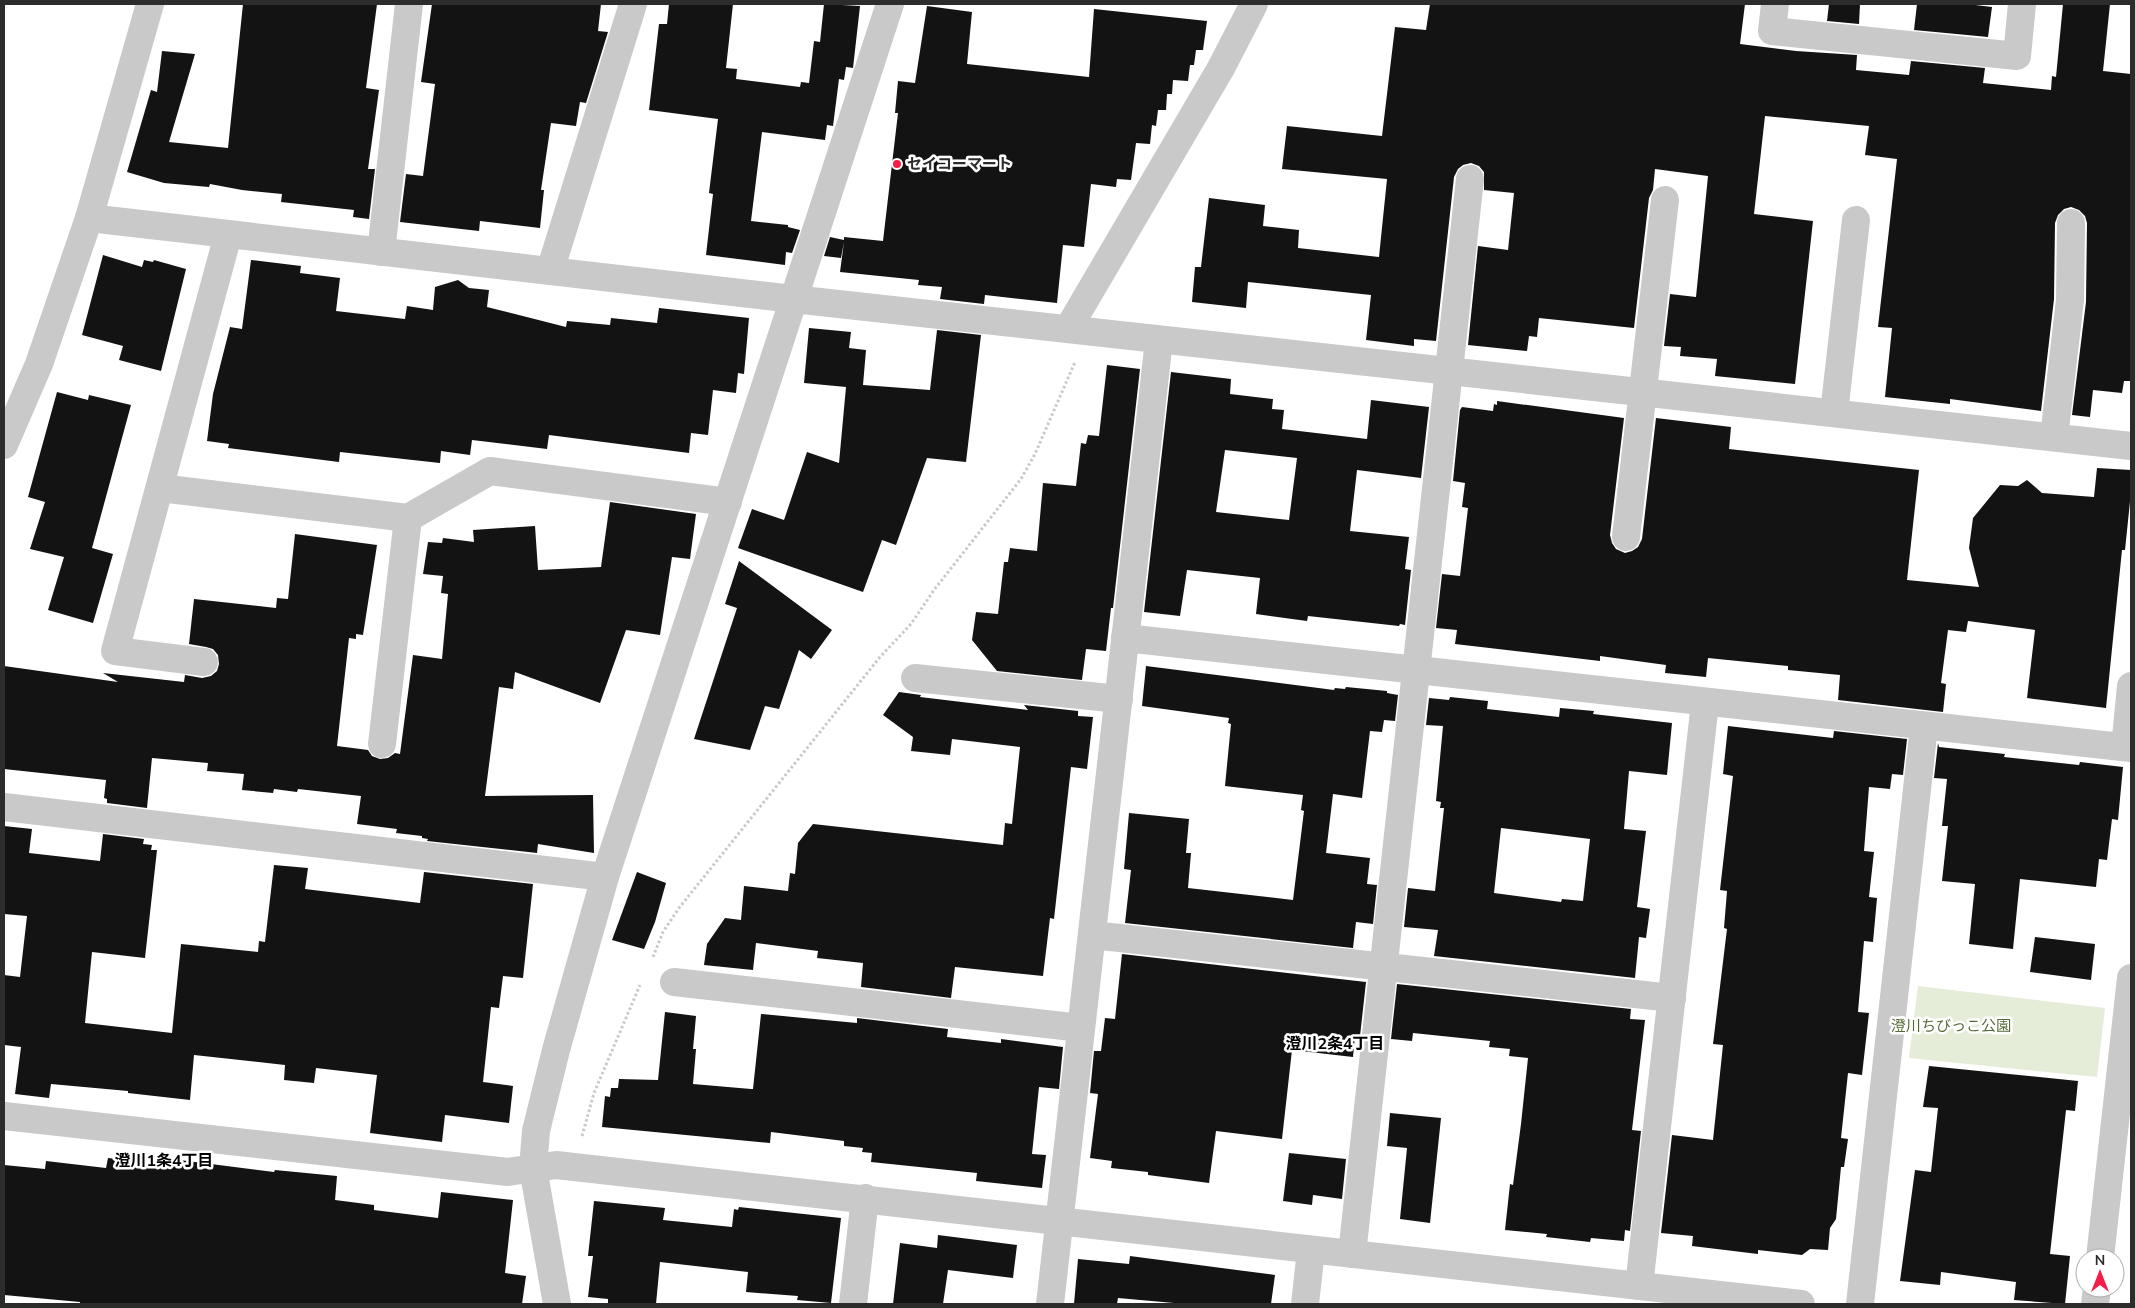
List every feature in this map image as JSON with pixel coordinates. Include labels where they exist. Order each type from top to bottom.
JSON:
[{"type":"street","points":[[4,445],[39,364],[89,218],[150,4]]},
{"type":"street","points":[[381,252],[408,4]]},
{"type":"street","points":[[550,271],[633,4]]},
{"type":"street","points":[[556,1304],[534,1168],[536,1131],[556,1050],[604,877],[890,4]]},
{"type":"street","points":[[1078,331],[1254,4]]},
{"type":"street","points":[[1775,4],[1772,31],[2016,56],[2022,4]]},
{"type":"street","points":[[1352,1254],[1470,179]]},
{"type":"street","points":[[1626,537],[1641,392],[1665,200]]},
{"type":"street","points":[[89,218],[1078,331],[2131,446]]},
{"type":"street","points":[[1834,413],[1856,220]]},
{"type":"street","points":[[2054,437],[2070,300],[2071,223]]},
{"type":"street","points":[[204,662],[115,652],[228,235]]},
{"type":"street","points":[[1050,1304],[1159,340]]},
{"type":"street","points":[[160,488],[408,518],[490,472],[728,502]]},
{"type":"street","points":[[382,744],[408,518]]},
{"type":"street","points":[[1125,638],[2128,748],[2131,686]]},
{"type":"street","points":[[915,678],[1118,699]]},
{"type":"street","points":[[1640,1286],[1705,703]]},
{"type":"street","points":[[1860,1304],[1924,726]]},
{"type":"street","points":[[4,807],[604,877]]},
{"type":"street","points":[[1092,935],[1672,998]]},
{"type":"street","points":[[2101,1248],[2131,978]]},
{"type":"street","points":[[674,982],[1081,1028]]},
{"type":"street","points":[[4,1116],[508,1172],[556,1165],[576,1167],[1640,1286],[1738,1301],[1801,1304]]},
{"type":"street","points":[[853,1304],[865,1198]]},
{"type":"street","points":[[1305,1304],[1311,1250]]},
{"type":"path","points":[[652,958],[663,932],[679,908],[880,657],[910,624],[934,590],[1021,479],[1035,454],[1078,331]]},
{"type":"path","points":[[576,1167],[579,1146],[594,1093],[641,984]]},
{"type":"green space","name":"澄川ちびっこ公園","points":[[1918,986],[2105,1008],[2097,1077],[1909,1058]]},
{"type":"building","points":[[243,4],[377,4],[366,88],[379,90],[368,169],[375,169],[369,219],[353,217],[354,210],[281,202],[282,194],[242,190],[210,184],[209,187],[164,183],[127,172],[151,90],[157,92],[162,51],[195,54],[169,142],[228,148]]},
{"type":"building","points":[[432,4],[601,4],[598,31],[608,32],[586,103],[580,102],[576,126],[551,123],[541,190],[544,190],[540,228],[480,221],[479,231],[400,222],[406,174],[423,176],[435,84],[421,82]]},
{"type":"building","points":[[669,4],[733,4],[726,68],[737,69],[736,79],[800,87],[801,82],[809,83],[814,41],[820,42],[824,4],[860,6],[853,68],[846,67],[844,80],[839,79],[833,126],[827,125],[825,140],[762,132],[751,221],[788,225],[788,227],[800,230],[792,253],[786,252],[785,265],[706,255],[713,194],[709,193],[718,119],[649,110],[659,24],[667,24]]},
{"type":"building","points":[[1430,4],[1745,4],[1740,44],[1796,51],[1857,55],[1856,70],[1909,75],[1911,61],[1985,68],[1983,83],[2051,90],[2052,76],[2056,77],[2063,4],[2110,4],[2103,71],[2131,74],[2131,381],[2124,381],[2122,393],[2093,390],[2090,417],[2072,415],[2086,302],[2087,223],[2085,216],[2079,210],[2071,207],[2064,209],[2058,215],[2055,223],[2054,299],[2041,411],[1950,399],[1950,404],[1885,397],[1892,328],[1878,327],[1897,159],[1865,155],[1869,126],[1765,116],[1754,214],[1813,221],[1795,384],[1715,376],[1717,359],[1680,356],[1681,347],[1664,346],[1670,294],[1696,297],[1708,176],[1655,169],[1653,190],[1649,198],[1634,328],[1539,318],[1537,337],[1529,336],[1527,351],[1468,345],[1478,246],[1508,250],[1514,193],[1484,190],[1484,172],[1479,166],[1471,163],[1463,165],[1458,169],[1454,177],[1436,341],[1414,339],[1414,346],[1366,340],[1371,295],[1248,282],[1246,308],[1192,302],[1195,267],[1201,267],[1209,198],[1265,205],[1263,226],[1299,230],[1298,248],[1379,257],[1387,179],[1282,169],[1287,126],[1382,136],[1395,27],[1426,30]]},
{"type":"building","points":[[1829,4],[1860,4],[1859,24],[1827,21]]},
{"type":"building","points":[[1917,4],[1967,4],[1992,7],[1988,37],[1914,30]]},
{"type":"building","points":[[927,6],[972,12],[967,64],[1089,77],[1094,9],[1207,21],[1203,50],[1196,50],[1194,65],[1190,65],[1188,81],[1173,80],[1172,94],[1167,94],[1166,110],[1158,110],[1156,126],[1152,125],[1150,144],[1136,143],[1131,180],[1117,179],[1116,187],[1091,184],[1084,247],[1063,245],[1057,303],[985,295],[984,304],[940,299],[942,287],[918,285],[919,280],[840,272],[844,242],[841,258],[824,256],[830,237],[844,240],[844,237],[883,241],[898,113],[895,113],[898,81],[915,83]]},
{"type":"building","points":[[103,255],[142,267],[144,260],[153,262],[154,260],[186,269],[161,371],[119,360],[123,346],[82,335]]},
{"type":"building","points":[[251,260],[301,266],[300,273],[340,278],[336,311],[405,319],[407,306],[433,310],[435,287],[458,280],[469,288],[489,290],[487,307],[566,327],[567,321],[610,325],[611,318],[657,323],[659,308],[749,318],[744,374],[738,373],[736,393],[713,390],[708,435],[691,433],[689,453],[549,435],[547,449],[472,440],[470,455],[441,451],[440,463],[340,452],[339,462],[228,448],[229,444],[207,441],[213,394],[230,327],[242,329]]},
{"type":"building","points":[[809,328],[851,332],[849,348],[866,350],[863,385],[930,390],[937,330],[981,335],[966,462],[927,458],[896,545],[882,540],[863,592],[738,548],[752,509],[784,520],[807,452],[839,463],[846,387],[804,383]]},
{"type":"building","points":[[1107,365],[1140,369],[1113,608],[1111,608],[1106,651],[1086,649],[1082,680],[997,671],[972,640],[976,612],[998,614],[1004,562],[1008,562],[1010,548],[1037,551],[1043,483],[1076,486],[1081,443],[1086,444],[1088,435],[1099,436]]},
{"type":"building","points":[[1171,372],[1231,379],[1230,394],[1273,399],[1272,409],[1284,410],[1282,429],[1367,439],[1371,400],[1429,407],[1421,478],[1357,470],[1350,531],[1409,537],[1405,569],[1411,570],[1405,625],[1400,624],[1399,626],[1308,616],[1307,621],[1256,614],[1260,578],[1187,570],[1180,616],[1144,612]],"holes":[[[1225,450],[1297,458],[1289,520],[1216,512]]]},
{"type":"building","points":[[57,392],[88,400],[89,395],[131,405],[92,548],[113,554],[93,623],[48,610],[64,557],[30,549],[45,502],[28,497]]},
{"type":"building","points":[[1497,401],[1624,418],[1610,535],[1616,549],[1625,553],[1638,547],[1642,539],[1656,418],[1731,427],[1729,449],[1919,470],[1907,580],[1979,587],[1969,548],[1973,518],[2000,485],[2018,486],[2027,480],[2042,493],[2094,497],[2097,468],[2131,470],[2131,492],[2125,550],[2122,550],[2106,708],[2027,698],[2035,630],[1968,621],[1966,632],[1948,630],[1941,683],[1946,684],[1943,712],[1838,700],[1840,675],[1788,670],[1788,666],[1708,658],[1706,677],[1665,673],[1666,665],[1600,656],[1600,661],[1455,644],[1457,630],[1436,628],[1442,574],[1460,576],[1468,508],[1462,507],[1465,483],[1453,481],[1460,410],[1462,407],[1493,411],[1494,404],[1497,405]]},
{"type":"building","points":[[610,502],[696,514],[690,559],[672,557],[660,635],[626,630],[600,703],[515,672],[513,689],[499,687],[485,796],[593,795],[594,853],[538,844],[537,853],[427,841],[428,839],[422,838],[422,836],[396,833],[397,829],[357,824],[361,796],[298,789],[297,792],[274,789],[273,793],[242,790],[244,774],[207,771],[208,763],[152,758],[147,808],[107,803],[107,799],[104,798],[106,780],[4,769],[4,666],[118,682],[103,673],[184,682],[185,675],[202,678],[211,676],[217,671],[219,664],[218,655],[213,649],[189,644],[194,599],[276,608],[277,598],[288,599],[295,534],[377,545],[363,635],[356,634],[356,639],[349,638],[337,746],[368,750],[372,756],[380,759],[388,758],[395,753],[400,754],[413,655],[442,659],[448,594],[441,593],[443,576],[423,574],[428,542],[442,543],[443,538],[474,542],[473,530],[535,526],[538,570],[601,567]]},
{"type":"building","points":[[739,561],[832,630],[811,659],[799,650],[779,709],[765,706],[750,750],[694,739],[737,608],[725,604]]},
{"type":"building","points":[[1146,666],[1334,690],[1335,688],[1345,689],[1346,687],[1387,691],[1387,693],[1398,695],[1395,721],[1384,720],[1382,732],[1370,731],[1362,798],[1333,794],[1326,853],[1370,858],[1367,884],[1377,885],[1373,924],[1356,922],[1353,948],[1125,923],[1131,870],[1124,869],[1129,813],[1189,819],[1186,853],[1191,853],[1188,888],[1293,900],[1304,811],[1301,810],[1303,795],[1225,786],[1231,724],[1228,723],[1229,718],[1142,706]]},
{"type":"building","points":[[899,692],[921,695],[920,697],[1028,710],[1024,705],[1078,711],[1078,716],[1093,717],[1087,769],[1071,767],[1054,919],[1050,918],[1043,976],[955,967],[951,998],[861,987],[863,963],[817,958],[818,951],[756,943],[753,970],[704,965],[707,944],[725,918],[741,920],[744,886],[788,891],[790,873],[795,874],[798,843],[813,824],[1003,845],[1005,823],[1012,824],[1020,747],[952,739],[950,755],[911,751],[913,737],[883,715]]},
{"type":"building","points":[[1450,697],[1488,701],[1487,709],[1559,717],[1560,708],[1594,711],[1593,714],[1672,723],[1667,775],[1629,771],[1624,829],[1646,831],[1637,907],[1650,909],[1646,938],[1639,937],[1635,978],[1434,956],[1438,930],[1404,927],[1408,888],[1435,891],[1444,808],[1440,808],[1441,802],[1436,801],[1443,726],[1426,725],[1429,698],[1449,700]],"holes":[[[1501,828],[1590,839],[1583,901],[1562,899],[1561,902],[1494,893]]]},
{"type":"building","points":[[1728,726],[1833,738],[1834,731],[1907,739],[1903,775],[1892,774],[1890,789],[1869,787],[1864,851],[1874,852],[1869,897],[1877,898],[1873,942],[1864,941],[1858,1012],[1869,1013],[1862,1075],[1848,1073],[1841,1138],[1848,1139],[1844,1167],[1841,1167],[1836,1219],[1830,1228],[1828,1250],[1810,1249],[1802,1255],[1758,1250],[1758,1254],[1692,1246],[1693,1236],[1661,1233],[1672,1135],[1713,1140],[1723,1045],[1713,1044],[1727,929],[1724,928],[1727,891],[1720,890],[1733,776],[1723,774]]},
{"type":"building","points":[[1938,743],[1939,747],[2005,754],[2004,757],[2079,765],[2080,762],[2123,767],[2118,820],[2112,819],[2107,860],[2099,859],[2096,887],[2020,879],[2013,949],[1969,944],[1975,884],[1942,881],[1948,826],[1942,826],[1947,779],[1934,778]]},
{"type":"building","points":[[4,826],[32,829],[29,853],[100,861],[103,834],[144,839],[143,844],[152,845],[151,850],[157,850],[145,958],[92,952],[85,1023],[172,1033],[181,944],[258,952],[259,941],[265,942],[274,865],[308,868],[305,889],[420,903],[424,872],[533,884],[523,978],[503,976],[499,1008],[491,1007],[483,1082],[513,1086],[509,1123],[445,1115],[442,1142],[370,1133],[377,1075],[316,1068],[314,1083],[284,1080],[285,1065],[194,1055],[190,1100],[128,1093],[128,1091],[51,1084],[49,1098],[15,1094],[21,1047],[4,1045],[4,975],[20,977],[27,916],[4,914]]},
{"type":"building","points":[[637,872],[666,883],[655,922],[644,949],[612,940]]},
{"type":"building","points":[[2035,937],[2095,944],[2091,980],[2030,972]]},
{"type":"building","points":[[1122,954],[1366,982],[1360,1036],[1355,1036],[1353,1057],[1292,1050],[1282,1139],[1216,1131],[1209,1183],[1148,1175],[1148,1172],[1111,1168],[1112,1161],[1090,1158],[1098,1094],[1090,1093],[1094,1051],[1101,1051],[1105,1018],[1115,1019]]},
{"type":"building","points":[[1397,984],[1631,1009],[1630,1019],[1645,1020],[1632,1130],[1641,1131],[1630,1231],[1625,1230],[1624,1241],[1591,1238],[1590,1242],[1546,1237],[1547,1234],[1505,1230],[1510,1184],[1513,1185],[1528,1058],[1509,1056],[1510,1049],[1489,1047],[1490,1041],[1413,1033],[1412,1041],[1391,1039]]},
{"type":"building","points":[[665,1012],[696,1016],[693,1049],[696,1049],[693,1084],[753,1089],[761,1014],[857,1023],[857,1018],[948,1029],[947,1037],[1001,1043],[1001,1039],[1063,1047],[1059,1089],[1039,1087],[1032,1154],[1046,1155],[1042,1188],[976,1181],[977,1173],[871,1162],[872,1153],[862,1152],[863,1148],[844,1146],[844,1141],[771,1132],[770,1143],[602,1127],[605,1096],[610,1097],[611,1088],[618,1088],[619,1079],[658,1080]]},
{"type":"building","points":[[1929,1066],[2078,1081],[2075,1111],[2066,1110],[2050,1254],[2070,1256],[2065,1304],[2014,1300],[2016,1282],[1941,1272],[1940,1285],[1900,1281],[1915,1170],[1931,1172],[1938,1108],[1923,1107]]},
{"type":"building","points":[[1390,1113],[1441,1118],[1430,1223],[1400,1219],[1407,1148],[1387,1146]]},
{"type":"building","points":[[1289,1153],[1346,1159],[1342,1199],[1313,1195],[1312,1205],[1283,1201]]},
{"type":"building","points":[[156,1157],[274,1172],[275,1170],[337,1176],[335,1200],[374,1205],[374,1210],[438,1218],[441,1192],[513,1200],[505,1273],[526,1276],[522,1304],[80,1304],[80,1302],[4,1295],[4,1165],[45,1169],[46,1161],[106,1168],[108,1158],[155,1163]]},
{"type":"building","points":[[594,1201],[665,1208],[663,1220],[732,1227],[734,1209],[738,1210],[739,1207],[841,1218],[831,1303],[797,1300],[798,1296],[746,1292],[748,1272],[660,1262],[656,1304],[608,1304],[608,1299],[588,1297],[593,1256],[588,1256]]},
{"type":"building","points":[[938,1235],[1017,1245],[1013,1278],[948,1270],[943,1304],[893,1304],[900,1243],[937,1248]]},
{"type":"building","points":[[1130,1256],[1275,1275],[1271,1304],[1185,1304],[1118,1298],[1117,1304],[1074,1304],[1078,1259],[1129,1264]]},
{"type":"place","name":"セイコーマート","points":[[897,164]]},
{"type":"district","name":"澄川2条4丁目","points":[[1335,1044]]},
{"type":"district","name":"澄川1条4丁目","points":[[164,1161]]}]
